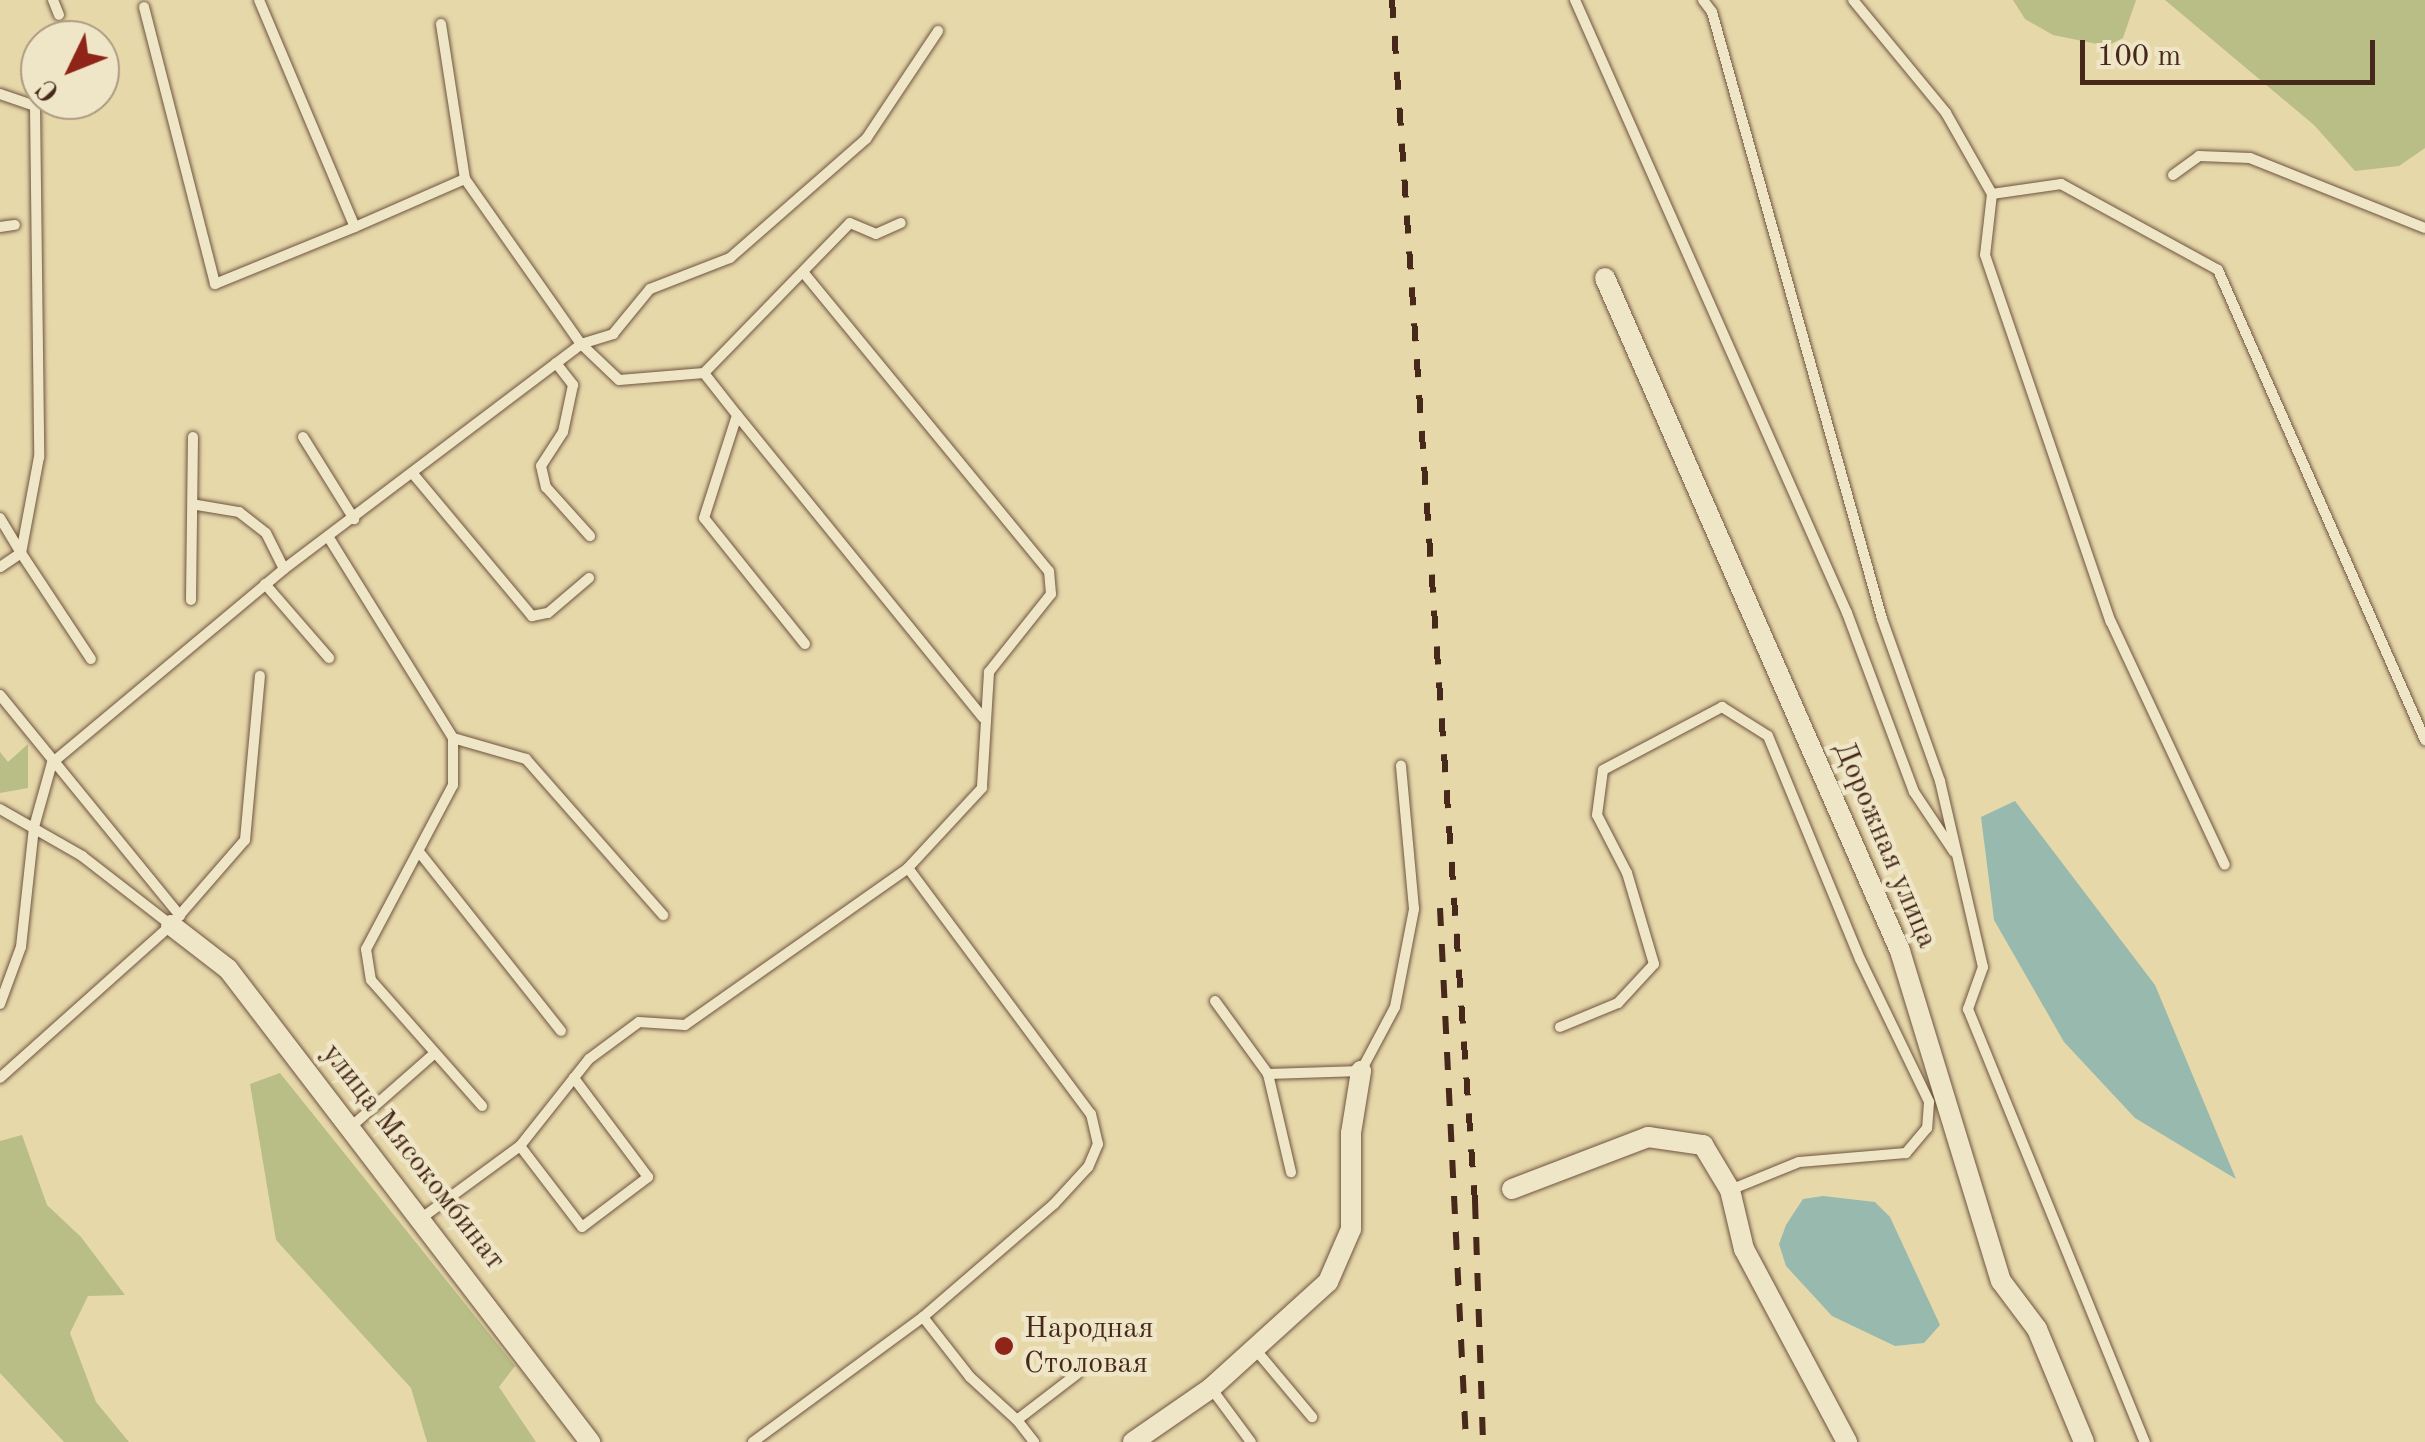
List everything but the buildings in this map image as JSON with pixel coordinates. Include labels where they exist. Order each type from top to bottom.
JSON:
[{"type":"street","name":"Дорожная улица","points":[[1604,278],[1900,951],[2001,1280],[2037,1329],[2084,1442]]},
{"type":"street","name":"улица Мясокомбинат","points":[[176,920],[228,969],[353,1126],[590,1442]]},
{"type":"street","points":[[1132,1442],[1210,1388],[1328,1282],[1351,1229],[1351,1133],[1361,1071]]},
{"type":"street","points":[[1512,1189],[1648,1136],[1702,1144],[1730,1190],[1744,1248],[1847,1442]]},
{"type":"lane","points":[[54,0],[58,15]]},
{"type":"lane","points":[[259,0],[355,227]]},
{"type":"lane","points":[[1575,0],[1847,614],[1914,792],[1958,860]]},
{"type":"lane","points":[[1703,0],[1712,12],[1882,619],[1940,781],[1984,967],[1968,1009],[2145,1442]]},
{"type":"lane","points":[[1853,0],[1946,113],[1992,194],[1985,254],[2111,622],[2225,866]]},
{"type":"lane","points":[[144,7],[216,284],[464,178]]},
{"type":"lane","points":[[441,24],[464,178],[581,344],[619,380],[704,373],[850,223],[876,234],[901,223]]},
{"type":"lane","points":[[0,1004],[21,947],[34,827],[52,764],[284,569],[414,475],[581,344],[614,334],[650,289],[730,258],[866,139],[938,31]]},
{"type":"lane","points":[[0,94],[35,106],[39,457],[21,553],[0,567]]},
{"type":"lane","points":[[2173,176],[2199,156],[2250,158],[2425,228]]},
{"type":"lane","points":[[1992,194],[2061,184],[2218,270],[2425,740]]},
{"type":"lane","points":[[0,226],[15,225]]},
{"type":"lane","points":[[423,1217],[520,1146],[574,1078],[639,1022],[685,1026],[908,868],[982,788],[983,718],[989,672],[1050,594],[1049,571],[802,272]]},
{"type":"lane","points":[[556,363],[573,385],[562,432],[542,466],[546,488],[590,536]]},
{"type":"lane","points":[[704,373],[983,718]]},
{"type":"lane","points":[[737,415],[704,518],[805,644]]},
{"type":"lane","points":[[191,600],[197,504],[194,438]]},
{"type":"lane","points":[[304,438],[354,518]]},
{"type":"lane","points":[[414,475],[532,616],[548,614],[589,578]]},
{"type":"lane","points":[[197,504],[239,512],[266,533],[284,569]]},
{"type":"lane","points":[[0,518],[91,659]]},
{"type":"lane","points":[[329,538],[453,738],[453,786],[366,949],[371,980],[482,1106]]},
{"type":"lane","points":[[266,584],[329,658]]},
{"type":"lane","points":[[0,1078],[176,920],[245,840],[260,676]]},
{"type":"lane","points":[[0,694],[176,920]]},
{"type":"lane","points":[[1560,1026],[1618,1003],[1654,964],[1627,873],[1596,815],[1603,770],[1722,707],[1768,736],[1860,959],[1930,1102],[1927,1128],[1906,1153],[1800,1162],[1730,1190]]},
{"type":"lane","points":[[453,738],[526,759],[663,915]]},
{"type":"lane","points":[[1268,1074],[1361,1071],[1395,1007],[1414,909],[1401,766]]},
{"type":"lane","points":[[0,809],[176,920]]},
{"type":"lane","points":[[420,853],[561,1031]]},
{"type":"lane","points":[[752,1442],[924,1317],[1054,1204],[1088,1167],[1098,1144],[1092,1114],[908,868]]},
{"type":"lane","points":[[1215,1001],[1268,1074],[1290,1172]]},
{"type":"lane","points":[[353,1126],[436,1053]]},
{"type":"lane","points":[[520,1146],[582,1227],[648,1177],[574,1078]]},
{"type":"lane","points":[[924,1317],[970,1377],[1017,1420],[1034,1442]]},
{"type":"lane","points":[[1254,1348],[1312,1417]]},
{"type":"lane","points":[[1017,1420],[1077,1374]]},
{"type":"lane","points":[[1210,1388],[1252,1442]]},
{"type":"green space","points":[[2013,0],[2136,0],[2123,38],[2107,46],[2053,35],[2025,19]]},
{"type":"green space","points":[[2165,0],[2425,0],[2425,148],[2399,166],[2355,171],[2314,125]]},
{"type":"green space","points":[[28,744],[28,788],[0,793],[0,752],[8,762]]},
{"type":"green space","points":[[280,1073],[515,1366],[499,1387],[536,1442],[427,1442],[411,1388],[276,1240],[250,1084]]},
{"type":"green space","points":[[22,1135],[47,1205],[81,1237],[125,1295],[88,1296],[70,1333],[96,1402],[129,1442],[64,1442],[0,1373],[0,1141]]},
{"type":"water","points":[[2015,801],[2155,985],[2236,1179],[2135,1118],[2064,1042],[1994,920],[1981,817]]},
{"type":"water","points":[[1823,1196],[1875,1202],[1890,1217],[1940,1325],[1924,1343],[1895,1346],[1832,1316],[1786,1266],[1779,1244],[1786,1225],[1803,1199]]},
{"type":"railway","points":[[1392,0],[1475,1201],[1483,1442]]},
{"type":"railway","points":[[1440,908],[1466,1442]]},
{"type":"place","name":"Народная Столовая","points":[[1004,1346]]}]
